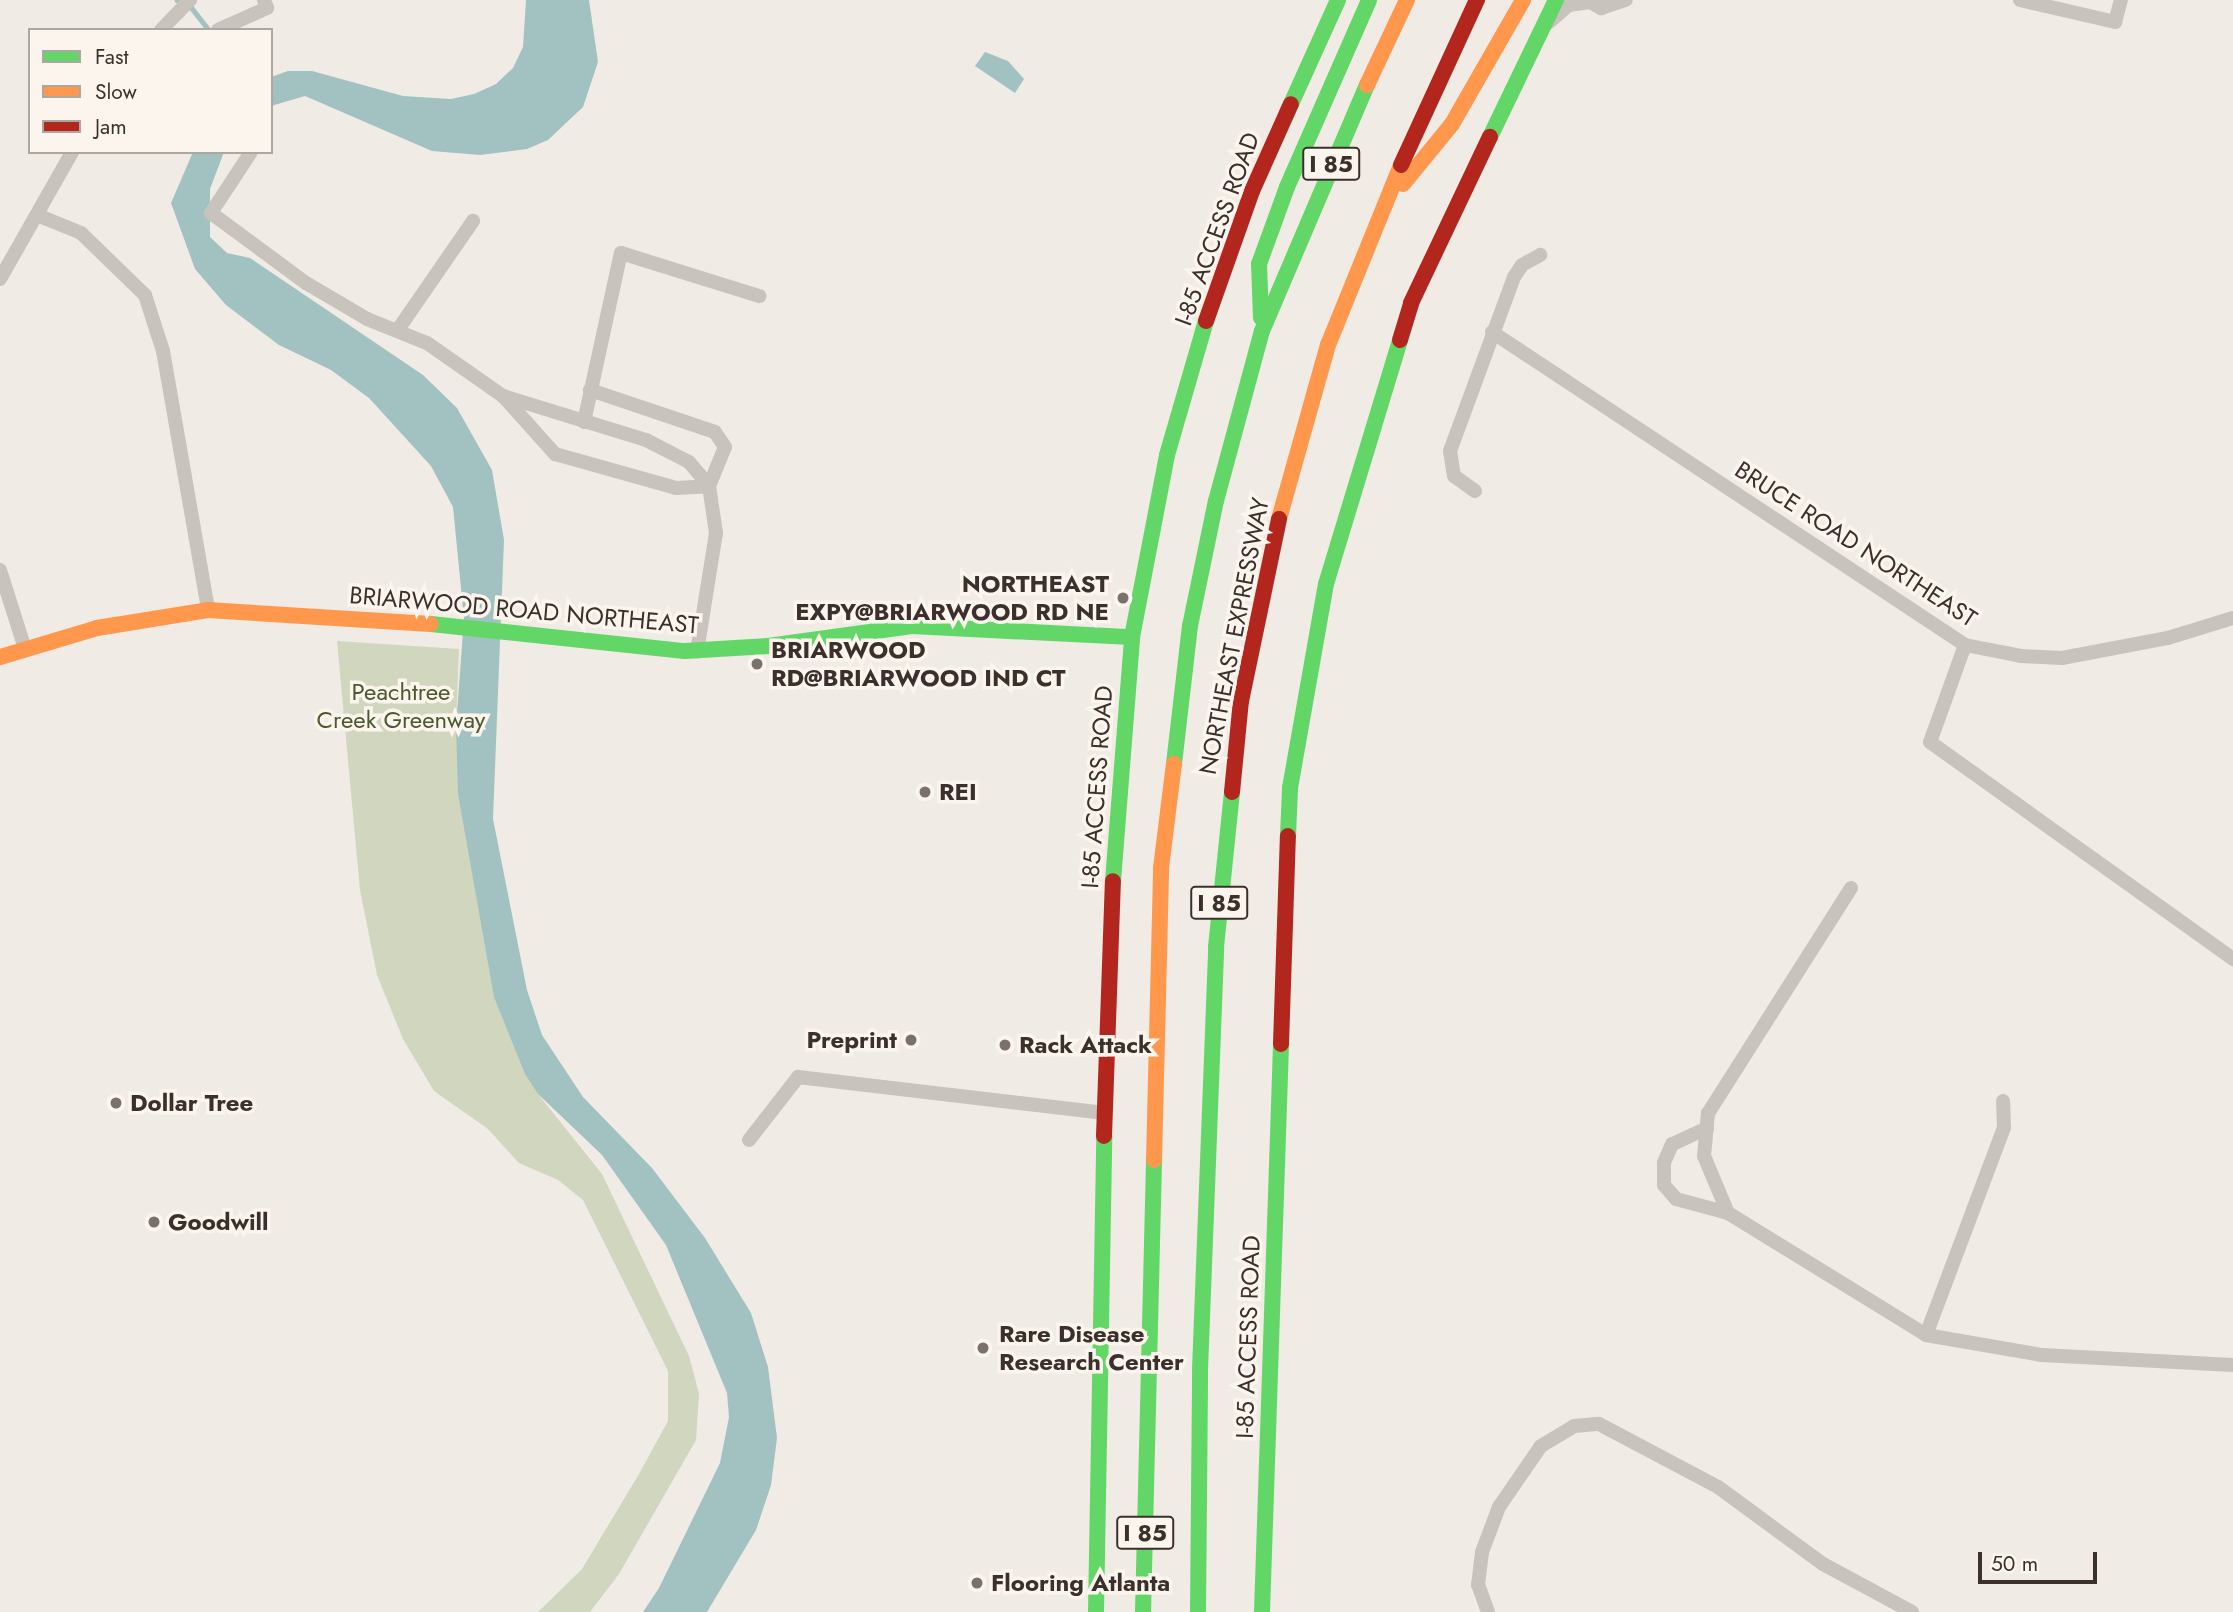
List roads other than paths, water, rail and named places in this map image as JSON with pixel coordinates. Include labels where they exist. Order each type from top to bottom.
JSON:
[{"type":"main road","name":"I-85 ACCESS ROAD","points":[[1096,1612],[1105,1113],[1118,768],[1132,637],[1167,454],[1199,342],[1252,191],[1338,0]]},
{"type":"main road","points":[[1262,331],[1259,264],[1287,187],[1369,0]]},
{"type":"main road","name":"NORTHEAST EXPRESSWAY","points":[[1143,1612],[1161,868],[1190,626],[1216,501],[1262,331],[1346,127],[1407,0]]},
{"type":"main road","name":"NORTHEAST EXPRESSWAY","points":[[1198,1612],[1200,1370],[1214,988],[1230,774],[1254,624],[1285,488],[1328,345],[1378,215],[1477,0]]},
{"type":"main road","points":[[1378,215],[1452,124],[1523,0]]},
{"type":"main road","name":"I-85 ACCESS ROAD","points":[[1262,1612],[1290,798],[1303,705],[1339,534],[1411,303],[1509,93],[1556,0]]},
{"type":"main road","name":"BRIARWOOD ROAD NORTHEAST","points":[[0,657],[129,621],[208,610],[374,618],[646,649],[697,651],[912,626],[1132,637]]},
{"type":"street","points":[[163,28],[190,0]]},
{"type":"street","points":[[222,28],[267,8],[264,0]]},
{"type":"street","points":[[1542,29],[1569,5],[1590,1],[1601,8],[1626,0]]},
{"type":"street","points":[[2020,0],[2115,22],[2121,0]]},
{"type":"street","points":[[0,279],[71,154]]},
{"type":"street","points":[[250,154],[211,213],[306,283],[367,319],[427,343],[503,396],[555,454],[676,488],[709,486]]},
{"type":"street","points":[[37,215],[81,233],[145,295],[163,351],[208,610]]},
{"type":"street","points":[[397,331],[473,221]]},
{"type":"street","points":[[584,422],[621,253],[759,296]]},
{"type":"street","points":[[1475,491],[1454,477],[1450,451],[1514,277],[1522,265],[1540,256]]},
{"type":"street","name":"BRUCE ROAD NORTHEAST","points":[[1492,332],[1965,645],[2062,658],[2168,638],[2233,618]]},
{"type":"street","points":[[590,390],[715,432],[724,447],[709,486],[716,533],[697,651]]},
{"type":"street","points":[[503,396],[646,440],[689,462],[709,486]]},
{"type":"street","points":[[0,570],[25,649]]},
{"type":"street","points":[[1965,645],[1930,742],[2233,959]]},
{"type":"street","points":[[1728,1213],[1704,1156],[1708,1113],[1851,888]]},
{"type":"street","points":[[749,1140],[798,1077],[1105,1113]]},
{"type":"street","points":[[1926,1335],[2004,1127],[2003,1101]]},
{"type":"street","points":[[1707,1128],[1672,1144],[1664,1163],[1664,1185],[1676,1199],[1728,1213],[1926,1335],[2042,1355],[2233,1365]]},
{"type":"street","points":[[1488,1612],[1479,1574],[1482,1552],[1499,1507],[1541,1446],[1574,1426],[1599,1424],[1718,1487],[1823,1564],[1912,1612]]},
{"type":"water","points":[[526,0],[589,0],[598,62],[583,107],[548,140],[527,149],[480,155],[432,151],[305,96],[273,105],[273,76],[288,71],[312,71],[403,96],[451,99],[474,94],[496,84],[513,68],[523,47]]},
{"type":"water","points":[[985,52],[1008,61],[1024,79],[1015,93],[975,66]]},
{"type":"water","points":[[192,154],[223,154],[210,189],[210,237],[227,253],[250,258],[423,375],[457,408],[492,470],[504,540],[493,819],[527,990],[542,1035],[583,1097],[652,1168],[705,1238],[751,1313],[768,1367],[777,1438],[771,1485],[756,1530],[707,1612],[643,1612],[659,1588],[720,1463],[729,1417],[727,1393],[666,1245],[602,1155],[538,1094],[525,1074],[494,997],[458,794],[456,727],[464,618],[453,507],[431,466],[369,398],[331,370],[279,345],[226,305],[195,269],[171,203]]},
{"type":"waterway","points":[[177,0],[191,7],[207,28]]},
{"type":"place","name":"NORTHEAST EXPY@BRIARWOOD RD NE","points":[[1123,598]]},
{"type":"place","name":"BRIARWOOD RD@BRIARWOOD IND CT","points":[[757,664]]},
{"type":"place","name":"REI","points":[[925,792]]},
{"type":"place","name":"Preprint","points":[[911,1040]]},
{"type":"place","name":"Rack Attack","points":[[1005,1045]]},
{"type":"place","name":"Dollar Tree","points":[[116,1103]]},
{"type":"place","name":"Goodwill","points":[[154,1222]]},
{"type":"place","name":"Rare Disease Research Center","points":[[983,1348]]},
{"type":"place","name":"Flooring Atlanta","points":[[977,1583]]},
{"type":"park label","name":"Peachtree Creek Greenway","points":[[401,706]]}]
